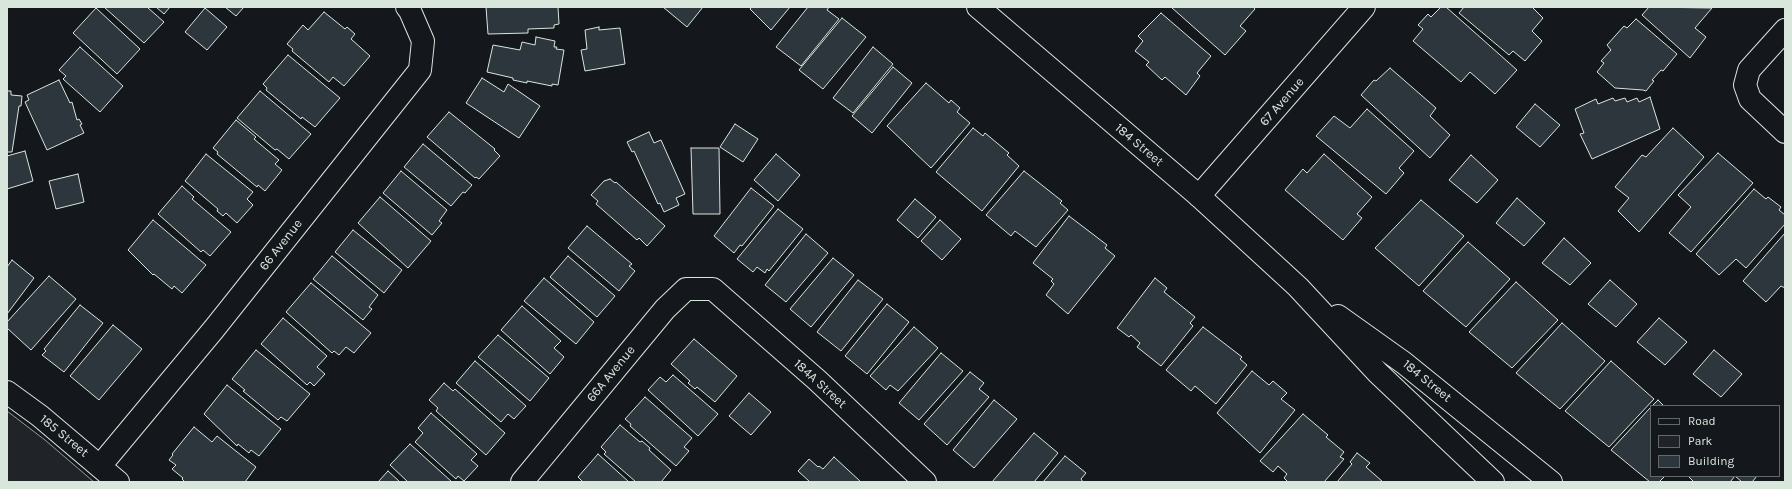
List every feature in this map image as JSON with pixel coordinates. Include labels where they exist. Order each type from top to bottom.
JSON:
[{"type":"street","name":"184 Street","points":[[978,7],[1199,196],[1298,287],[1378,373],[1493,482]]},
{"type":"street","name":"67 Avenue","points":[[1199,196],[1364,7]]},
{"type":"street","name":"66 Avenue","points":[[100,466],[214,330],[420,70],[423,41],[409,9]]},
{"type":"street","points":[[1785,30],[1749,70],[1745,85],[1750,99],[1785,132]]},
{"type":"street","name":"184 Street","points":[[1298,287],[1404,363],[1552,482]]},
{"type":"street","name":"66A Avenue","points":[[522,482],[665,309],[686,289],[713,289]]},
{"type":"street","name":"184A Street","points":[[713,289],[817,380],[925,482]]},
{"type":"street","name":"185 Street","points":[[7,392],[40,416],[118,482]]},
{"type":"green space","points":[[7,411],[45,440],[94,482],[7,482]]},
{"type":"building","points":[[104,7],[147,7],[164,22],[144,43]]},
{"type":"building","points":[[156,7],[170,7],[164,14]]},
{"type":"building","points":[[225,7],[244,7],[236,16]]},
{"type":"building","points":[[486,7],[558,7],[559,24],[554,25],[554,28],[528,29],[528,33],[488,34]]},
{"type":"building","points":[[663,7],[703,7],[687,27]]},
{"type":"building","points":[[752,7],[790,7],[771,30],[750,9]]},
{"type":"building","points":[[808,7],[829,7],[827,10],[839,19],[801,66],[776,47]]},
{"type":"building","points":[[1171,7],[1253,7],[1255,9],[1240,26],[1246,31],[1225,55]]},
{"type":"building","points":[[1441,7],[1446,7],[1517,70],[1495,94],[1470,72],[1461,82],[1413,41],[1423,29],[1418,25],[1428,14],[1431,17]]},
{"type":"building","points":[[1464,7],[1532,7],[1543,18],[1532,31],[1542,41],[1525,61],[1513,51],[1509,55],[1459,13]]},
{"type":"building","points":[[1649,7],[1712,8],[1695,28],[1706,37],[1690,58],[1642,15]]},
{"type":"building","points":[[96,8],[140,49],[117,74],[73,33]]},
{"type":"building","points":[[205,8],[227,27],[207,50],[185,32]]},
{"type":"building","points":[[324,12],[345,29],[347,27],[355,34],[351,39],[370,56],[344,86],[333,77],[329,82],[292,51],[293,49],[287,44],[303,25],[308,30]]},
{"type":"building","points":[[1161,13],[1211,56],[1197,73],[1200,76],[1186,95],[1165,77],[1162,80],[1146,65],[1149,62],[1135,51],[1143,41],[1138,36]]},
{"type":"building","points":[[842,18],[866,37],[823,89],[799,70]]},
{"type":"building","points":[[1636,19],[1677,54],[1663,71],[1661,70],[1652,80],[1654,81],[1646,91],[1615,88],[1597,72],[1604,63],[1601,61],[1611,50],[1607,45],[1624,26],[1627,28]]},
{"type":"building","points":[[599,27],[599,30],[620,28],[625,64],[585,71],[581,50],[587,49],[585,30]]},
{"type":"building","points":[[536,37],[555,41],[554,47],[557,47],[556,49],[564,50],[558,85],[552,84],[552,86],[527,81],[527,83],[487,72],[493,45],[520,50],[522,42],[535,45]]},
{"type":"building","points":[[80,47],[123,86],[100,112],[63,79],[66,76],[59,70]]},
{"type":"building","points":[[873,47],[893,64],[853,113],[833,98]]},
{"type":"building","points":[[288,55],[340,98],[315,127],[302,117],[301,119],[266,90],[267,88],[263,84]]},
{"type":"building","points":[[893,67],[912,83],[872,133],[852,116]]},
{"type":"building","points":[[1390,68],[1436,108],[1430,116],[1450,135],[1430,158],[1361,95],[1374,80],[1376,81]]},
{"type":"building","points":[[482,78],[504,92],[508,84],[540,106],[519,138],[466,103]]},
{"type":"building","points":[[59,80],[70,103],[72,102],[77,120],[79,119],[82,124],[80,125],[84,133],[47,150],[25,102],[29,100],[27,95]]},
{"type":"building","points":[[926,83],[949,103],[951,100],[960,108],[957,112],[970,123],[931,168],[887,126]]},
{"type":"building","points":[[7,91],[11,91],[11,95],[22,96],[12,152],[7,152]]},
{"type":"building","points":[[260,91],[311,134],[289,159],[277,149],[275,150],[237,118]]},
{"type":"building","points":[[1650,97],[1660,129],[1592,159],[1580,134],[1584,133],[1575,109],[1596,99],[1598,104],[1613,98],[1615,101],[1625,98],[1627,102],[1637,98],[1639,102]]},
{"type":"building","points":[[1535,104],[1560,125],[1540,147],[1516,127]]},
{"type":"building","points":[[1367,109],[1414,151],[1399,168],[1404,173],[1386,194],[1316,136],[1334,116],[1350,128]]},
{"type":"building","points":[[449,112],[495,149],[494,150],[500,156],[479,179],[476,177],[475,178],[427,137]]},
{"type":"building","points":[[236,120],[256,137],[254,139],[279,160],[275,164],[282,170],[265,191],[258,185],[257,187],[217,154],[218,152],[213,148]]},
{"type":"building","points":[[735,124],[758,139],[743,162],[720,147]]},
{"type":"building","points":[[973,128],[983,136],[985,133],[1009,153],[1007,155],[1019,166],[982,211],[936,172]]},
{"type":"building","points":[[1673,128],[1704,157],[1639,232],[1618,211],[1629,198],[1615,187],[1642,155],[1646,157]]},
{"type":"building","points":[[649,132],[654,143],[661,140],[685,194],[676,198],[679,205],[664,212],[660,203],[658,204],[634,151],[632,152],[627,142]]},
{"type":"building","points":[[423,144],[472,185],[465,193],[463,192],[451,206],[404,167]]},
{"type":"building","points":[[691,148],[719,148],[720,214],[693,214]]},
{"type":"building","points":[[25,151],[33,181],[7,189],[7,156]]},
{"type":"building","points":[[1718,153],[1753,183],[1691,252],[1669,233],[1691,207],[1678,195]]},
{"type":"building","points":[[206,154],[253,192],[247,199],[253,205],[237,223],[226,213],[223,216],[217,211],[218,209],[185,181]]},
{"type":"building","points":[[776,154],[800,175],[778,201],[754,180]]},
{"type":"building","points":[[1324,154],[1372,197],[1357,214],[1362,218],[1343,240],[1285,190],[1303,169],[1307,173]]},
{"type":"building","points":[[1471,155],[1498,180],[1477,203],[1449,180]]},
{"type":"building","points":[[401,171],[447,210],[439,221],[442,223],[432,235],[383,193]]},
{"type":"building","points":[[1024,171],[1062,201],[1060,203],[1068,210],[1036,247],[1015,231],[1011,236],[986,215]]},
{"type":"building","points":[[78,174],[84,202],[56,209],[49,181]]},
{"type":"building","points":[[610,179],[615,183],[616,182],[665,226],[647,246],[639,238],[637,240],[596,204],[598,201],[591,195],[604,181]]},
{"type":"building","points":[[182,186],[194,197],[192,199],[231,232],[210,256],[203,250],[201,252],[158,214]]},
{"type":"building","points":[[751,188],[774,206],[742,246],[740,245],[734,253],[714,236]]},
{"type":"building","points":[[1754,189],[1766,199],[1768,197],[1781,207],[1779,210],[1785,215],[1785,224],[1746,268],[1736,259],[1719,275],[1696,254]]},
{"type":"building","points":[[380,197],[431,241],[408,268],[358,223]]},
{"type":"building","points":[[1517,198],[1545,223],[1524,246],[1496,223]]},
{"type":"building","points":[[915,199],[936,217],[918,238],[897,220]]},
{"type":"building","points":[[1421,200],[1464,236],[1419,286],[1375,248]]},
{"type":"building","points":[[778,209],[803,229],[769,271],[767,269],[765,273],[757,267],[753,272],[737,259]]},
{"type":"building","points":[[1069,216],[1107,245],[1105,248],[1115,256],[1068,314],[1046,295],[1054,284],[1051,281],[1053,279],[1033,263]]},
{"type":"building","points":[[153,220],[206,265],[182,293],[174,286],[172,289],[154,274],[153,275],[128,250]]},
{"type":"building","points":[[940,220],[961,239],[942,260],[921,241]]},
{"type":"building","points":[[587,226],[632,264],[629,266],[635,271],[619,291],[568,248]]},
{"type":"building","points":[[353,230],[402,270],[384,293],[335,252]]},
{"type":"building","points":[[1785,233],[1785,288],[1781,286],[1766,302],[1743,281]]},
{"type":"building","points":[[806,234],[828,253],[786,302],[765,285]]},
{"type":"building","points":[[1564,238],[1591,263],[1570,285],[1542,263]]},
{"type":"building","points":[[1468,242],[1510,279],[1466,327],[1423,291]]},
{"type":"building","points":[[332,256],[378,295],[369,307],[372,309],[363,320],[313,279]]},
{"type":"building","points":[[568,256],[615,296],[597,317],[550,277]]},
{"type":"building","points":[[833,258],[854,275],[811,327],[790,309]]},
{"type":"building","points":[[12,260],[34,278],[7,314],[7,267]]},
{"type":"building","points":[[49,276],[76,299],[31,350],[7,328],[7,322]]},
{"type":"building","points":[[544,278],[594,322],[576,344],[524,301]]},
{"type":"building","points":[[1155,278],[1167,288],[1164,292],[1195,317],[1190,323],[1193,326],[1161,366],[1137,347],[1140,343],[1131,335],[1129,337],[1117,328]]},
{"type":"building","points":[[858,280],[883,299],[841,351],[817,332]]},
{"type":"building","points":[[1610,280],[1637,304],[1616,327],[1588,304]]},
{"type":"building","points":[[1516,282],[1558,320],[1512,368],[1469,332]]},
{"type":"building","points":[[311,283],[371,333],[354,353],[346,347],[339,355],[334,351],[332,353],[286,312]]},
{"type":"building","points":[[887,304],[909,322],[867,374],[845,356]]},
{"type":"building","points":[[80,305],[103,323],[64,372],[42,355],[46,351],[44,349]]},
{"type":"building","points":[[522,306],[561,341],[554,348],[564,357],[550,374],[501,330]]},
{"type":"building","points":[[283,318],[327,356],[317,367],[325,374],[314,386],[310,382],[307,385],[261,344]]},
{"type":"building","points":[[1659,318],[1687,342],[1665,365],[1637,342]]},
{"type":"building","points":[[1562,323],[1605,361],[1560,409],[1516,373]]},
{"type":"building","points":[[113,325],[142,349],[99,400],[70,376]]},
{"type":"building","points":[[914,327],[938,348],[898,391],[890,385],[886,390],[870,376]]},
{"type":"building","points":[[1203,327],[1242,357],[1240,359],[1247,365],[1216,404],[1195,386],[1191,391],[1166,370]]},
{"type":"building","points":[[498,335],[549,378],[530,401],[478,357]]},
{"type":"building","points":[[694,339],[737,376],[715,402],[697,387],[695,389],[688,383],[690,381],[671,364]]},
{"type":"building","points":[[256,350],[310,394],[287,421],[281,417],[278,420],[243,391],[245,390],[232,379]]},
{"type":"building","points":[[1714,350],[1742,374],[1721,397],[1693,374]]},
{"type":"building","points":[[941,353],[963,371],[919,420],[899,403]]},
{"type":"building","points":[[475,361],[526,406],[514,419],[508,414],[501,422],[456,383]]},
{"type":"building","points":[[1611,361],[1654,399],[1609,447],[1565,411]]},
{"type":"building","points":[[1252,371],[1269,385],[1273,381],[1287,393],[1281,399],[1295,410],[1260,453],[1217,413]]},
{"type":"building","points":[[970,372],[984,383],[979,389],[989,397],[947,445],[924,424]]},
{"type":"building","points":[[673,375],[718,414],[698,436],[648,390],[660,377],[666,382]]},
{"type":"building","points":[[444,383],[453,391],[455,389],[505,433],[486,455],[436,411],[438,408],[429,400]]},
{"type":"building","points":[[227,385],[281,429],[259,456],[251,450],[249,453],[238,444],[237,446],[204,414]]},
{"type":"building","points":[[749,393],[771,412],[751,435],[729,416]]},
{"type":"building","points":[[645,397],[692,438],[684,447],[689,451],[676,466],[630,426],[631,424],[625,419]]},
{"type":"building","points":[[994,400],[1017,419],[974,468],[953,450]]},
{"type":"building","points":[[1658,400],[1663,405],[1653,405]]},
{"type":"building","points":[[1650,408],[1650,477],[1664,477],[1659,482],[1650,482],[1611,450]]},
{"type":"building","points":[[431,413],[477,454],[471,460],[478,466],[464,481],[458,476],[456,479],[415,442],[423,433],[418,428]]},
{"type":"building","points":[[1303,414],[1328,435],[1326,437],[1344,452],[1340,457],[1344,459],[1324,482],[1288,482],[1284,478],[1287,474],[1278,466],[1273,472],[1260,461]]},
{"type":"building","points":[[620,425],[640,442],[642,441],[650,448],[649,450],[671,470],[661,482],[636,482],[604,454],[606,452],[601,447]]},
{"type":"building","points":[[194,427],[212,442],[217,436],[256,467],[245,482],[185,482],[182,479],[183,478],[172,469],[176,465],[169,460],[173,455],[172,454]]},
{"type":"building","points":[[1034,433],[1058,453],[1034,482],[992,482]]},
{"type":"building","points":[[410,444],[452,482],[408,482],[390,465]]},
{"type":"building","points":[[1357,453],[1370,463],[1366,467],[1383,482],[1337,482],[1352,464],[1350,462]]},
{"type":"building","points":[[598,454],[629,482],[583,482],[578,477]]},
{"type":"building","points":[[1065,456],[1086,473],[1081,479],[1083,482],[1043,482]]},
{"type":"building","points":[[834,457],[861,482],[810,482],[798,471],[809,459],[818,467],[819,466],[823,469]]},
{"type":"building","points":[[388,471],[400,482],[378,482]]},
{"type":"building","points":[[1689,477],[1734,477],[1730,482],[1694,482]]},
{"type":"building","points":[[1736,477],[1756,477],[1752,482],[1742,482]]}]
